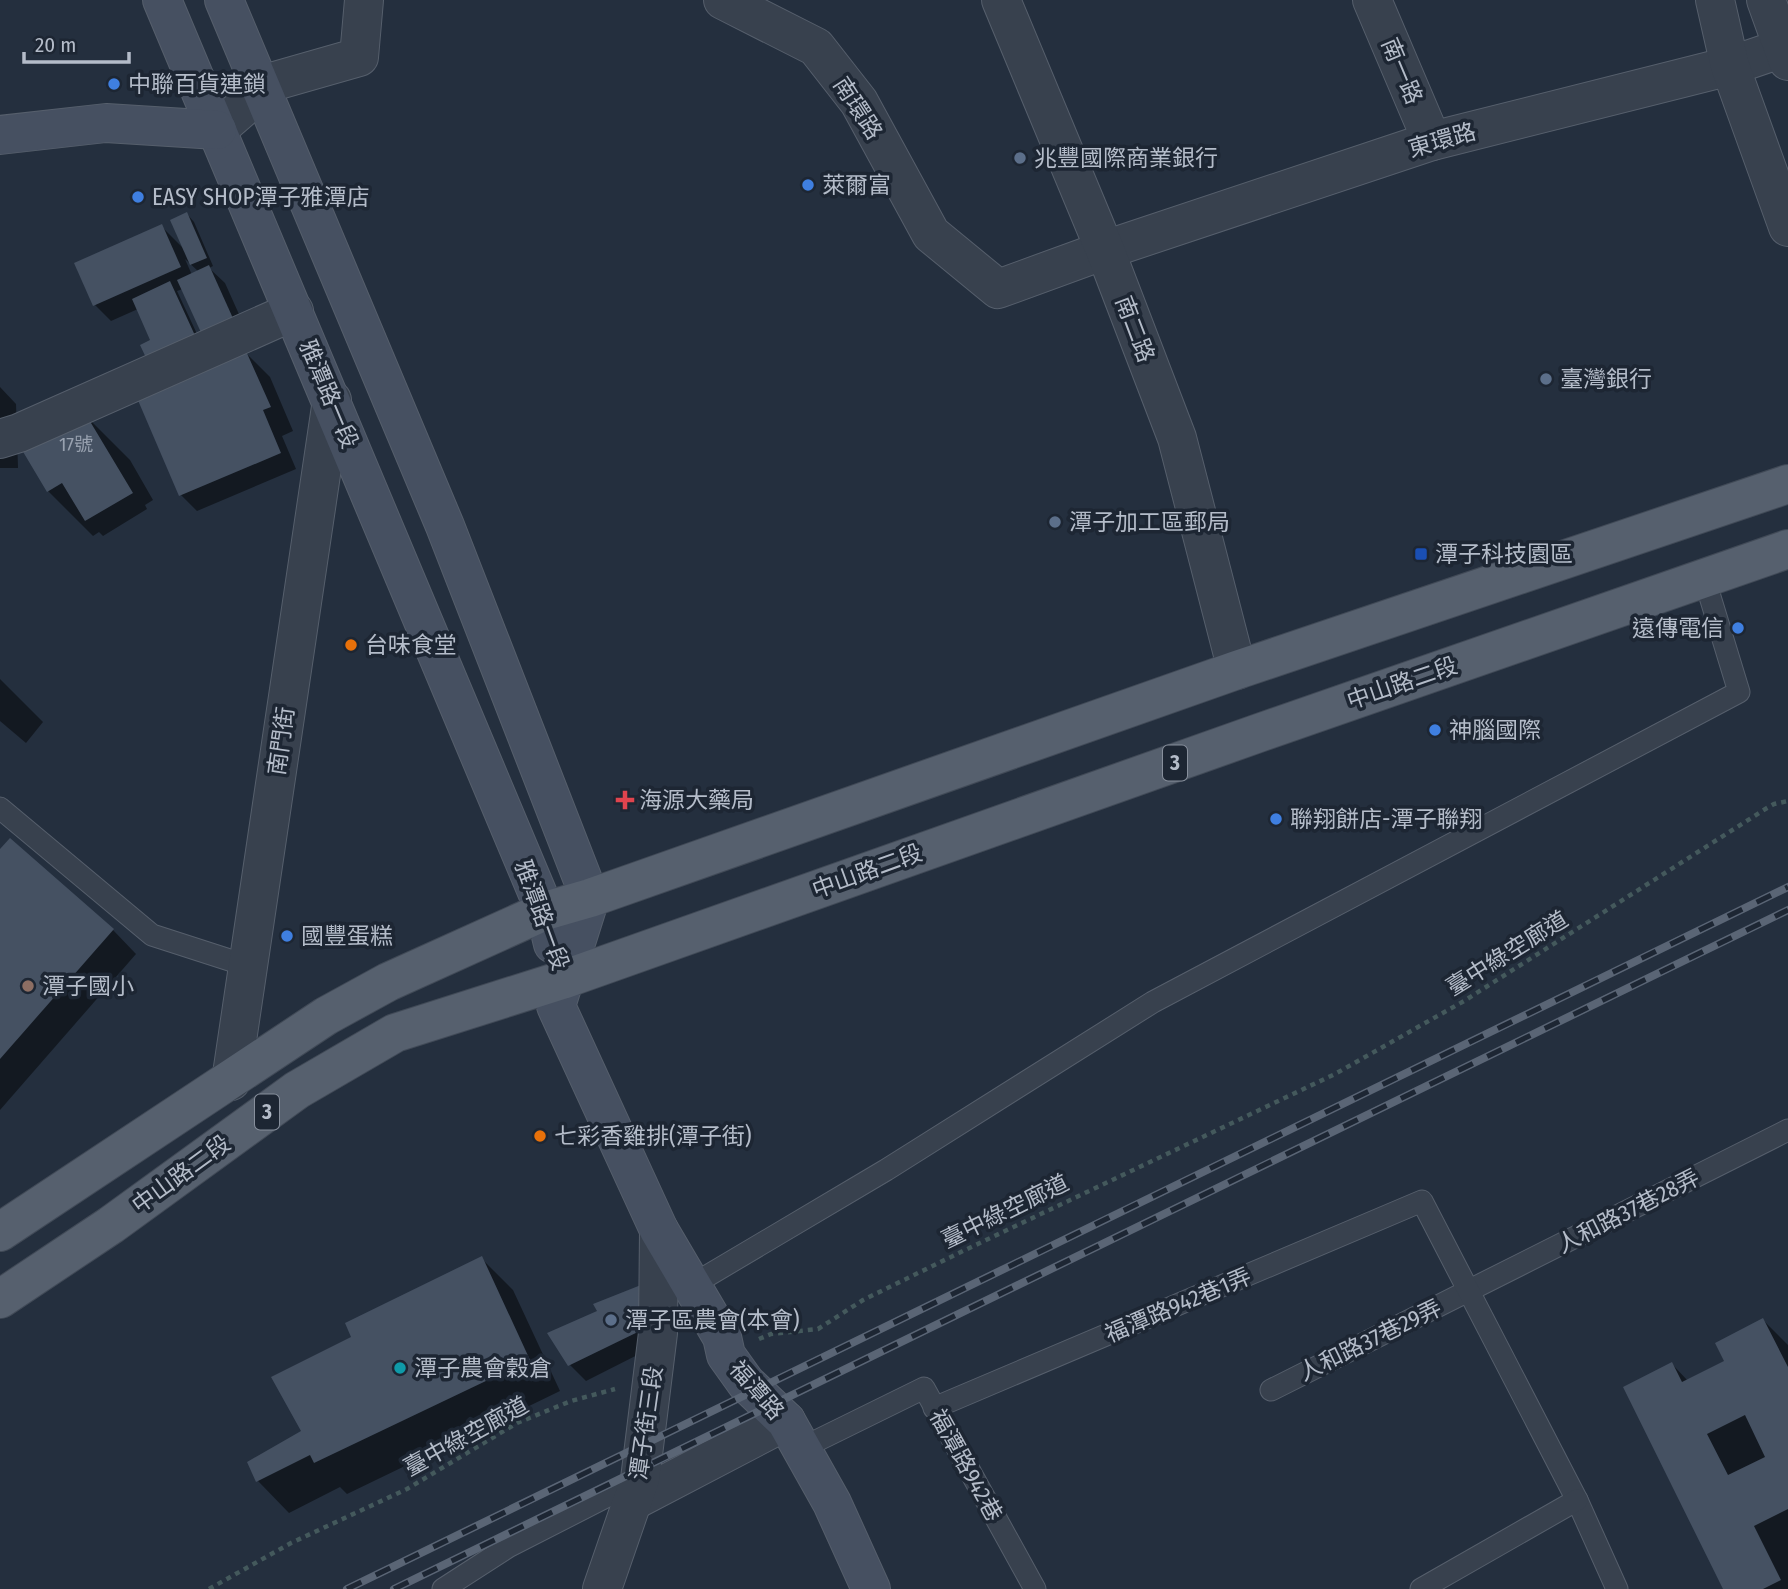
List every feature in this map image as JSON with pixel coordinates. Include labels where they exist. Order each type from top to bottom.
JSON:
[{"type":"main road","name":"中山路二段","points":[[0,1233],[326,1016],[388,982],[545,911],[590,898],[1237,670],[1788,484]]},
{"type":"main road","name":"中山路二段","points":[[0,1299],[111,1225],[297,1090],[395,1033],[562,980],[1788,549]]},
{"type":"street","name":"雅潭路一段","points":[[162,0],[545,911],[562,980]]},
{"type":"street","points":[[223,0],[445,526],[590,898]]},
{"type":"street","points":[[0,135],[106,123],[217,130],[240,110],[261,85],[359,57],[364,0]]},
{"type":"street","name":"南環路","points":[[723,0],[816,47],[859,102],[930,234],[998,289],[1105,250]]},
{"type":"street","name":"南二路","points":[[1001,0],[1105,250],[1177,439],[1237,670]]},
{"type":"street","name":"南一路","points":[[1372,0],[1432,141]]},
{"type":"street","points":[[1715,0],[1730,66],[1788,228]]},
{"type":"street","points":[[1766,0],[1786,55]]},
{"type":"street","name":"東環路","points":[[1105,250],[1432,141],[1730,66],[1786,55]]},
{"type":"street","points":[[0,439],[294,312]]},
{"type":"street","name":"南門街","points":[[231,1081],[332,400]]},
{"type":"street","name":"雅潭路一段","points":[[562,980],[590,898]]},
{"type":"street","name":"潭子街三段","points":[[562,980],[556,1006],[659,1230],[658,1333],[637,1490],[603,1589]]},
{"type":"street","name":"福潭路","points":[[659,1230],[722,1337],[726,1355],[746,1383],[793,1435],[832,1503],[871,1589]]},
{"type":"street","points":[[637,1490],[793,1435]]},
{"type":"lane","points":[[692,1285],[886,1171],[1153,1002],[1739,692],[1704,577]]},
{"type":"lane","points":[[0,807],[152,935],[248,966]]},
{"type":"lane","name":"人和路37巷28弄","points":[[1469,1291],[1788,1130]]},
{"type":"lane","name":"福潭路942巷1弄","points":[[934,1408],[1422,1201],[1469,1291]]},
{"type":"lane","points":[[1469,1291],[1577,1500],[1617,1589]]},
{"type":"lane","name":"人和路37巷29弄","points":[[1271,1390],[1469,1291]]},
{"type":"lane","name":"福潭路942巷","points":[[793,1435],[924,1388],[1035,1589]]},
{"type":"lane","points":[[443,1589],[508,1547],[637,1490]]},
{"type":"lane","points":[[1421,1589],[1577,1500]]},
{"type":"path","name":"臺中綠空廊道","points":[[726,1355],[771,1334],[818,1329],[863,1300],[1106,1181],[1335,1074],[1464,1001],[1767,808],[1788,801]]},
{"type":"path","name":"臺中綠空廊道","points":[[209,1589],[291,1543],[407,1489],[517,1423],[571,1401],[653,1377]]},
{"type":"building","points":[[187,212],[207,258],[190,265],[170,220]]},
{"type":"building","points":[[162,224],[181,267],[93,306],[74,263]]},
{"type":"building","points":[[209,265],[236,325],[204,339],[177,280]]},
{"type":"building","points":[[170,281],[198,342],[149,364],[140,345],[150,340],[132,299]]},
{"type":"building","points":[[246,351],[271,407],[263,410],[281,453],[179,496],[137,398]]},
{"type":"building","points":[[85,413],[133,493],[85,521],[62,483],[47,492],[22,450]]},
{"type":"building","name":"潭子國小","points":[[10,838],[114,929],[0,1059],[0,849]]},
{"type":"building","name":"潭子農會穀倉","points":[[482,1256],[530,1360],[314,1463],[310,1455],[256,1482],[247,1462],[301,1431],[271,1377],[351,1337],[345,1323]]},
{"type":"building","name":"潭子區農會(本會)","points":[[646,1283],[644,1329],[568,1366],[547,1333],[597,1311],[593,1304]]},
{"type":"building","points":[[1763,1318],[1788,1367],[1788,1509],[1754,1526],[1781,1580],[1763,1589],[1723,1589],[1623,1387],[1672,1362],[1682,1382],[1724,1361],[1715,1343]],"holes":[[[1745,1415],[1765,1457],[1728,1475],[1707,1434]]]},
{"type":"railway","points":[[347,1589],[1788,887]]},
{"type":"railway","points":[[394,1589],[1788,910]]},
{"type":"place","name":"中聯百貨連鎖","points":[[114,84]]},
{"type":"place","name":"兆豐國際商業銀行","points":[[1020,158]]},
{"type":"place","name":"萊爾富","points":[[808,185]]},
{"type":"place","name":"EASY SHOP潭子雅潭店","points":[[138,197]]},
{"type":"place","name":"臺灣銀行","points":[[1546,379]]},
{"type":"place","name":"潭子加工區郵局","points":[[1055,522]]},
{"type":"place","name":"潭子科技園區","points":[[1421,554]]},
{"type":"place","name":"遠傳電信","points":[[1738,628]]},
{"type":"place","name":"台味食堂","points":[[351,645]]},
{"type":"place","name":"神腦國際","points":[[1435,730]]},
{"type":"place","name":"海源大藥局","points":[[625,800]]},
{"type":"place","name":"聯翔餅店-潭子聯翔","points":[[1276,819]]},
{"type":"place","name":"國豐蛋糕","points":[[287,936]]},
{"type":"place","name":"潭子國小","points":[[28,986]]},
{"type":"place","name":"七彩香雞排(潭子街)","points":[[540,1136]]},
{"type":"place","name":"潭子區農會(本會)","points":[[611,1320]]},
{"type":"place","name":"潭子農會穀倉","points":[[400,1368]]}]
